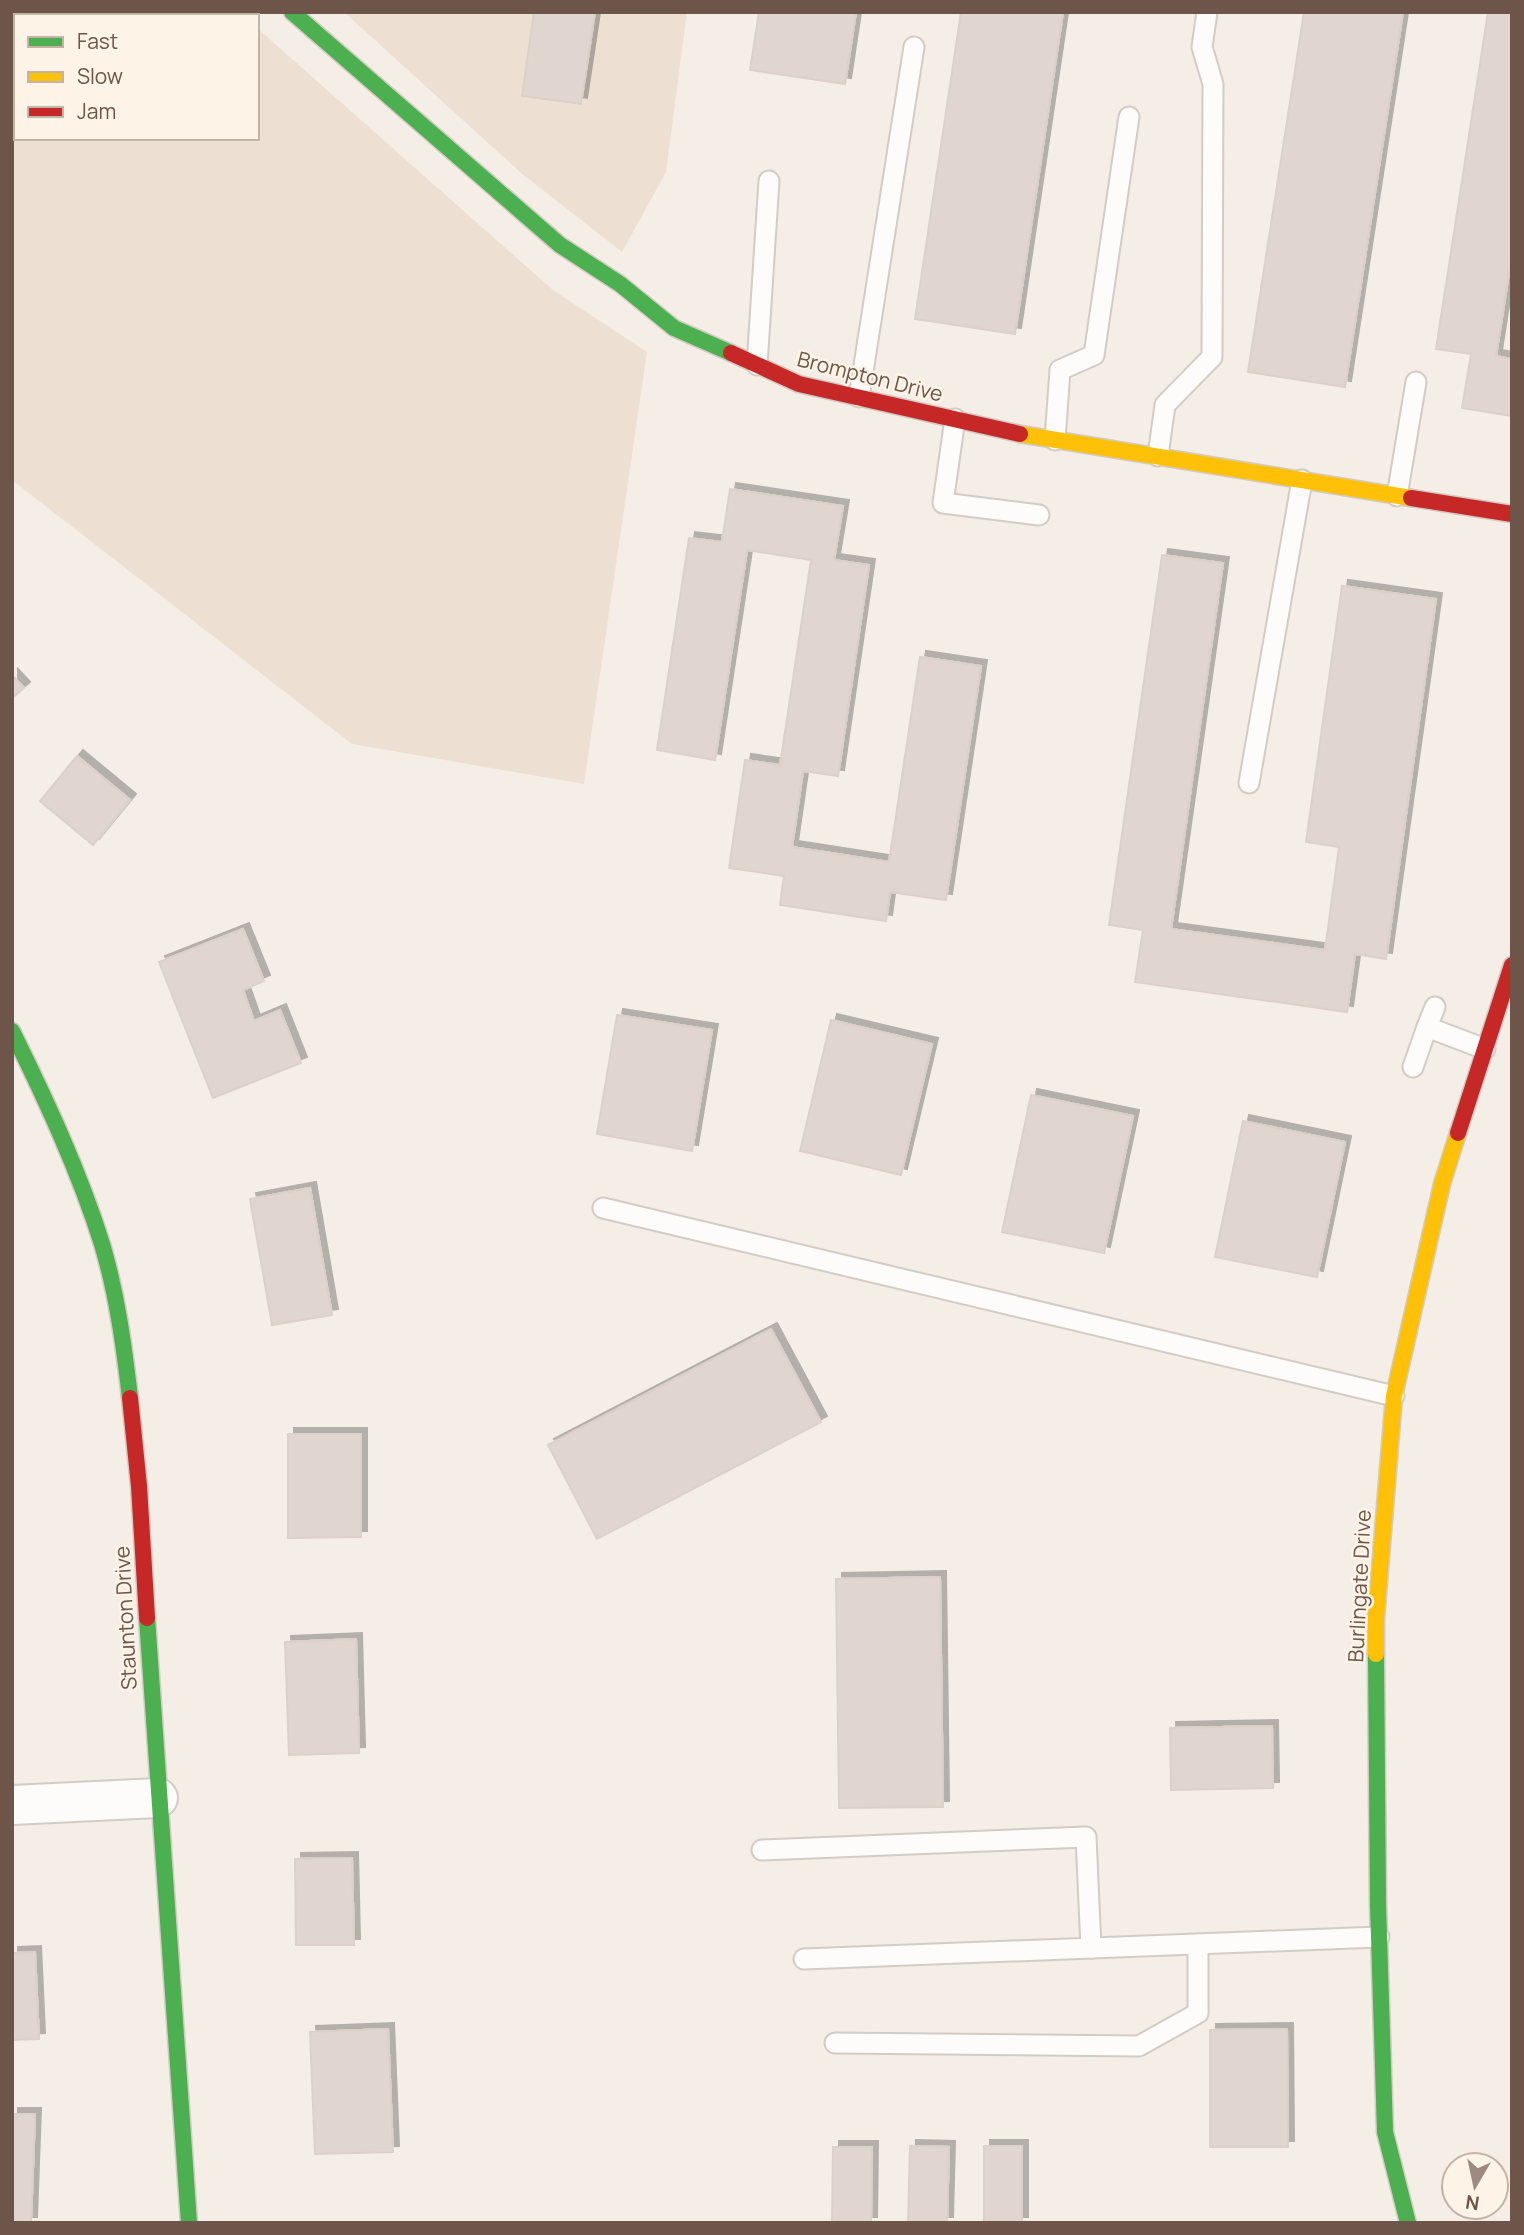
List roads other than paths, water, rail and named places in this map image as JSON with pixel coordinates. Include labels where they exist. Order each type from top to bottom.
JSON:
[{"type":"street","name":"Brompton Drive","points":[[292,12],[560,245],[620,284],[674,328],[799,384],[1016,433],[1512,514]]},
{"type":"street","name":"Burlingate Drive","points":[[1408,2223],[1385,2132],[1379,1937],[1376,1618],[1394,1396],[1442,1184],[1512,965]]},
{"type":"street","name":"Staunton Drive","points":[[12,1031],[51,1111],[102,1245],[122,1334],[139,1486],[158,1798],[189,2223]]},
{"type":"street","points":[[12,1805],[158,1798]]},
{"type":"lane","points":[[1158,456],[1165,405],[1212,357],[1213,84],[1202,47],[1207,12]]},
{"type":"lane","points":[[859,397],[914,47]]},
{"type":"lane","points":[[1055,440],[1060,370],[1094,355],[1129,117]]},
{"type":"lane","points":[[757,365],[769,181]]},
{"type":"lane","points":[[1397,496],[1416,382]]},
{"type":"lane","points":[[955,419],[943,503],[1038,515]]},
{"type":"lane","points":[[1249,783],[1302,480]]},
{"type":"lane","points":[[1413,1067],[1435,1007]]},
{"type":"lane","points":[[1427,1027],[1485,1049]]},
{"type":"lane","points":[[603,1208],[1394,1396]]},
{"type":"lane","points":[[762,1850],[1086,1837],[1091,1948]]},
{"type":"lane","points":[[804,1959],[1379,1937]]},
{"type":"lane","points":[[835,2043],[1139,2046],[1198,2013],[1198,1944]]}]
